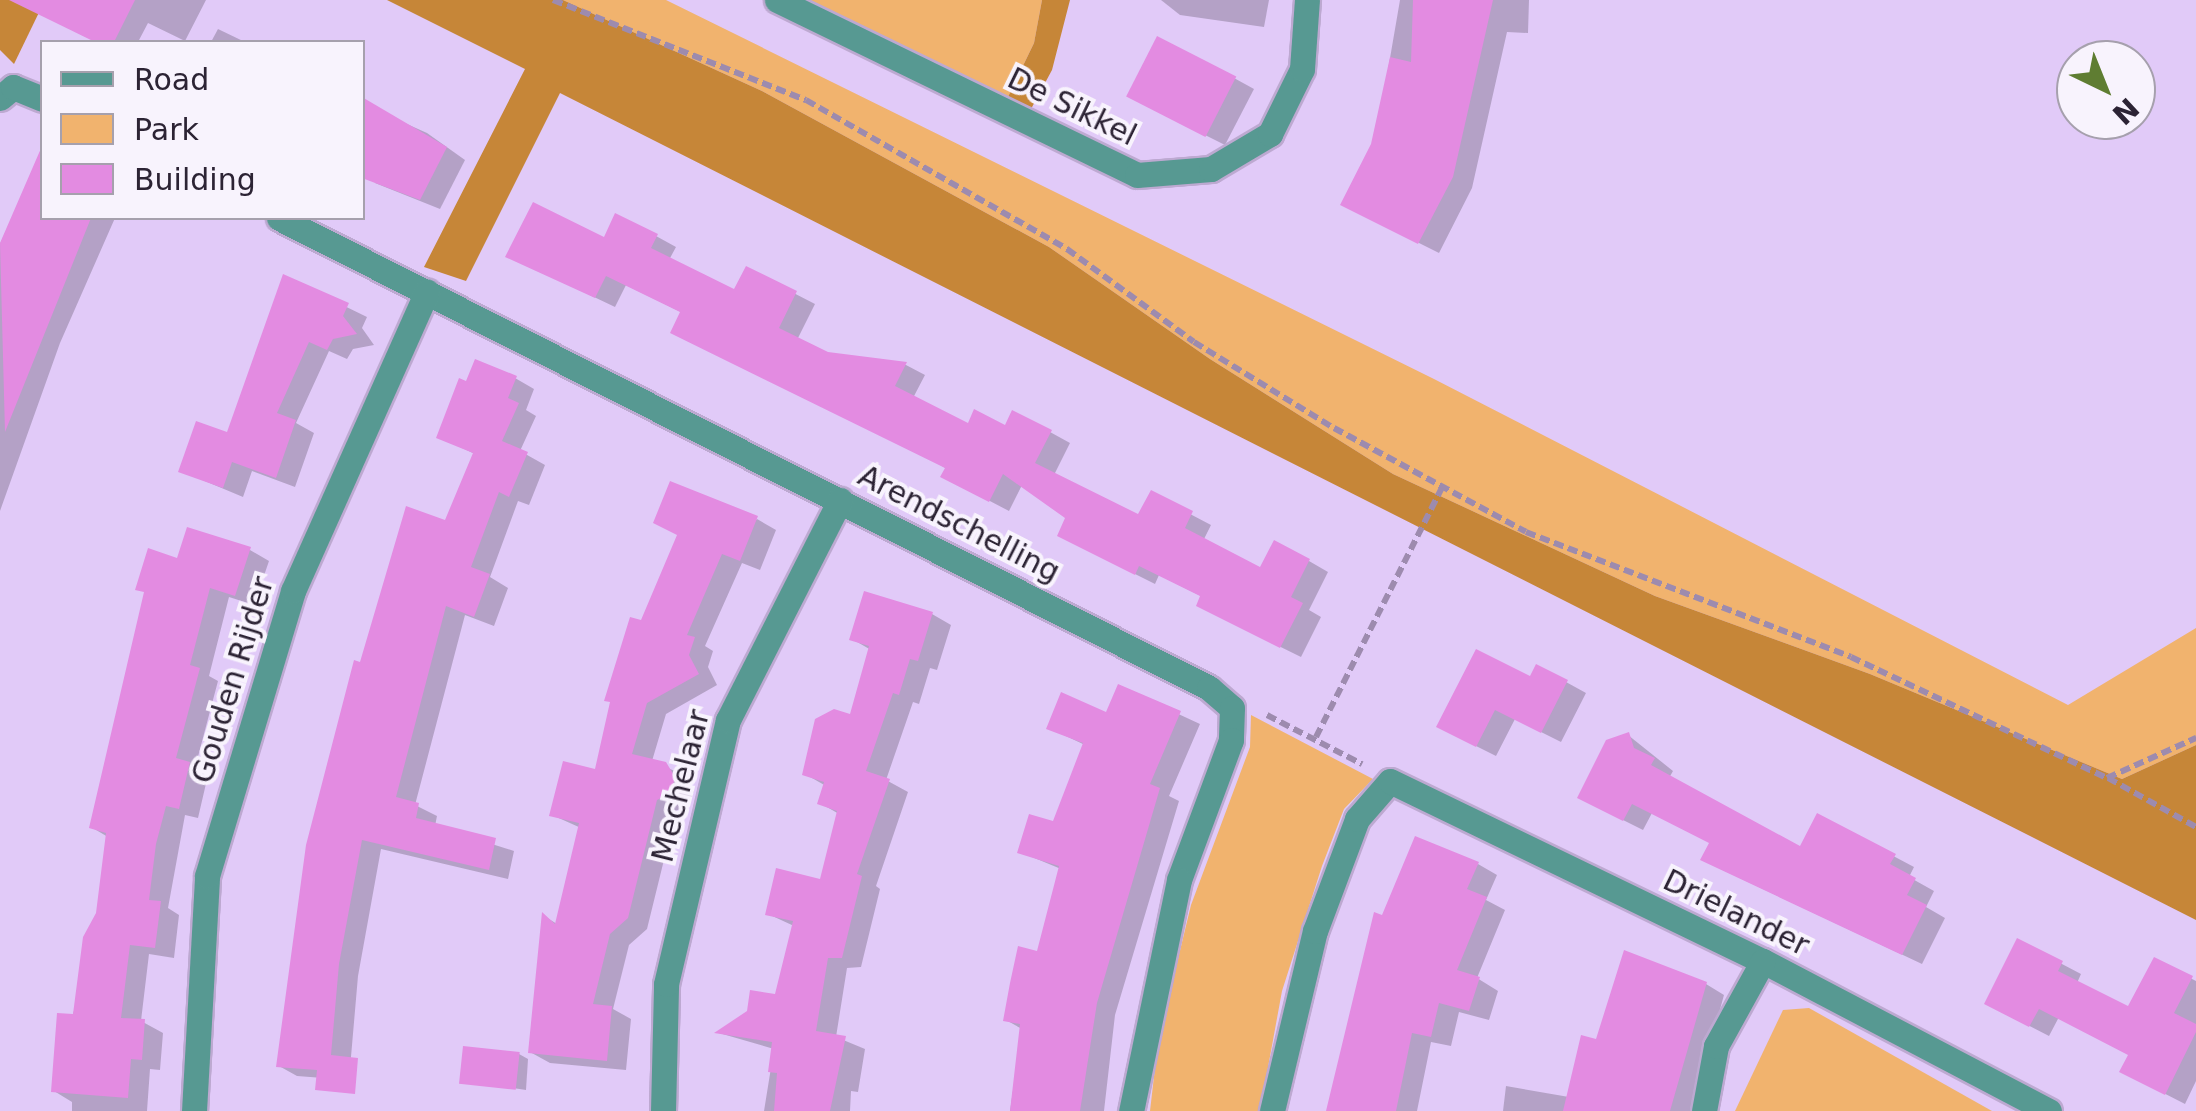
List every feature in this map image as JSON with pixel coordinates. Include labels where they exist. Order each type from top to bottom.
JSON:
[{"type":"street","name":"De Sikkel","points":[[777,0],[1136,175],[1211,169],[1270,134],[1302,70],[1307,0]]},
{"type":"street","points":[[0,98],[13,87],[40,98]]},
{"type":"street","name":"Arendschelling","points":[[283,220],[1209,688],[1232,708]]},
{"type":"street","name":"Gouden Rijder","points":[[194,1111],[208,876],[293,590],[427,292]]},
{"type":"street","name":"Mechelaar","points":[[663,1111],[666,984],[728,720],[840,500]]},
{"type":"street","points":[[1132,1111],[1170,914],[1231,740],[1232,708]]},
{"type":"street","points":[[1272,1111],[1315,931],[1357,819],[1390,781]]},
{"type":"street","name":"Drielander","points":[[1390,781],[1763,961],[2049,1111]]},
{"type":"street","points":[[1704,1111],[1716,1046],[1763,961]]},
{"type":"path","points":[[553,0],[570,2],[806,100],[1066,249],[1194,342],[1442,488],[1526,532],[1851,657],[2107,778],[2196,827]]},
{"type":"path","points":[[1316,738],[1442,488]]},
{"type":"path","points":[[1232,708],[1250,708],[1316,738],[1390,781]]},
{"type":"path","points":[[2107,778],[2196,738]]},
{"type":"green space","points":[[563,0],[666,0],[1434,379],[2068,705],[2196,628],[2196,745],[2122,779],[1870,674],[1655,596],[1393,474],[1210,359],[1049,247],[762,91]]},
{"type":"green space","points":[[805,0],[1042,0],[1034,43],[1007,99]]},
{"type":"green space","points":[[1251,715],[1373,779],[1344,809],[1322,866],[1282,991],[1260,1111],[1150,1111],[1158,1042],[1191,905],[1250,747]]},
{"type":"green space","points":[[1809,1008],[1992,1111],[1735,1111],[1783,1010]]},
{"type":"shaded area","points":[[0,0],[45,0],[14,64],[0,50]]},
{"type":"shaded area","points":[[387,0],[563,0],[762,91],[1049,247],[1210,359],[1393,474],[1655,596],[1870,674],[2122,779],[2196,745],[2196,920],[560,93],[466,281],[424,267],[525,69]]},
{"type":"shaded area","points":[[1042,0],[1070,0],[1052,70],[1031,109],[1007,99],[1034,43]]},
{"type":"building","points":[[9,0],[135,0],[115,40],[91,40]]},
{"type":"building","points":[[1413,0],[1493,0],[1453,177],[1418,244],[1340,205],[1371,144],[1390,57],[1411,62]]},
{"type":"building","points":[[1157,36],[1236,76],[1205,137],[1126,97]]},
{"type":"building","points":[[365,99],[447,147],[420,200],[365,179]]},
{"type":"building","points":[[40,151],[40,220],[90,220],[5,432],[0,243]]},
{"type":"building","points":[[533,202],[604,237],[615,213],[658,234],[651,248],[734,289],[746,266],[797,291],[779,328],[828,352],[907,362],[895,386],[968,423],[974,409],[1005,425],[1012,410],[1052,430],[1035,463],[1138,514],[1151,490],[1193,511],[1185,528],[1260,567],[1274,540],[1310,559],[1291,597],[1303,603],[1280,648],[1196,606],[1200,596],[1139,566],[1135,575],[1057,536],[1065,518],[1003,474],[989,502],[940,477],[945,468],[670,333],[680,312],[606,276],[595,298],[505,257]]},
{"type":"building","points":[[283,274],[349,303],[343,316],[357,334],[333,339],[327,350],[309,342],[277,413],[296,420],[276,478],[232,462],[223,488],[178,472],[196,421],[227,432]]},
{"type":"building","points":[[475,359],[517,376],[508,398],[519,403],[502,441],[528,452],[509,497],[499,492],[471,567],[490,574],[474,617],[446,606],[396,797],[419,803],[416,818],[496,838],[489,870],[362,840],[339,964],[331,1055],[358,1058],[355,1094],[315,1090],[317,1070],[276,1067],[306,845],[354,660],[360,662],[406,506],[445,520],[473,453],[436,438],[459,378],[466,381]]},
{"type":"building","points":[[670,481],[758,516],[740,561],[722,554],[687,635],[695,637],[689,655],[699,674],[647,703],[632,754],[666,762],[675,777],[671,793],[657,800],[628,918],[610,934],[593,1004],[612,1006],[607,1061],[528,1053],[542,912],[555,924],[579,823],[549,816],[563,761],[595,769],[610,702],[604,701],[630,617],[641,620],[677,535],[653,523]]},
{"type":"building","points":[[187,527],[251,547],[235,596],[210,588],[190,665],[200,668],[176,758],[190,762],[179,809],[166,806],[156,844],[149,900],[161,901],[155,948],[130,945],[121,1018],[145,1019],[142,1060],[131,1059],[128,1098],[51,1092],[57,1013],[73,1014],[83,937],[96,913],[106,833],[89,828],[144,592],[135,590],[148,548],[177,558]]},
{"type":"building","points":[[864,591],[933,612],[918,661],[910,659],[899,695],[893,693],[866,771],[890,779],[857,874],[862,876],[842,958],[828,958],[816,1031],[846,1036],[830,1111],[774,1111],[777,1073],[768,1072],[772,1042],[714,1033],[747,1011],[750,990],[775,994],[793,921],[765,915],[776,868],[820,879],[837,811],[817,804],[824,782],[802,775],[815,719],[834,709],[850,714],[869,646],[849,640]]},
{"type":"building","points":[[1476,649],[1530,676],[1536,664],[1568,680],[1541,733],[1495,710],[1476,747],[1436,727]]},
{"type":"building","points":[[1118,684],[1181,711],[1150,784],[1160,788],[1097,1003],[1080,1111],[1010,1111],[1020,1024],[1003,1021],[1010,983],[1018,946],[1037,951],[1059,866],[1017,853],[1029,814],[1053,821],[1083,743],[1046,729],[1061,692],[1106,712]]},
{"type":"building","points":[[1629,732],[1634,748],[1655,758],[1651,765],[1800,846],[1817,813],[1896,854],[1890,864],[1916,878],[1907,895],[1927,905],[1902,955],[1700,860],[1709,843],[1632,804],[1623,821],[1577,798],[1606,740]]},
{"type":"building","points":[[1415,836],[1479,862],[1467,889],[1487,897],[1457,970],[1480,977],[1469,1011],[1439,1003],[1431,1037],[1412,1033],[1396,1111],[1326,1111],[1374,912],[1382,915]]},
{"type":"building","points":[[2017,938],[2063,961],[2058,971],[2128,1006],[2154,957],[2193,976],[2174,1013],[2196,1024],[2196,1032],[2165,1095],[2119,1072],[2128,1055],[2039,1009],[2029,1027],[1984,1004]]},
{"type":"building","points":[[1624,950],[1707,982],[1670,1111],[1563,1111],[1581,1035],[1596,1039]]},
{"type":"building","points":[[463,1046],[520,1052],[516,1090],[459,1084]]}]
